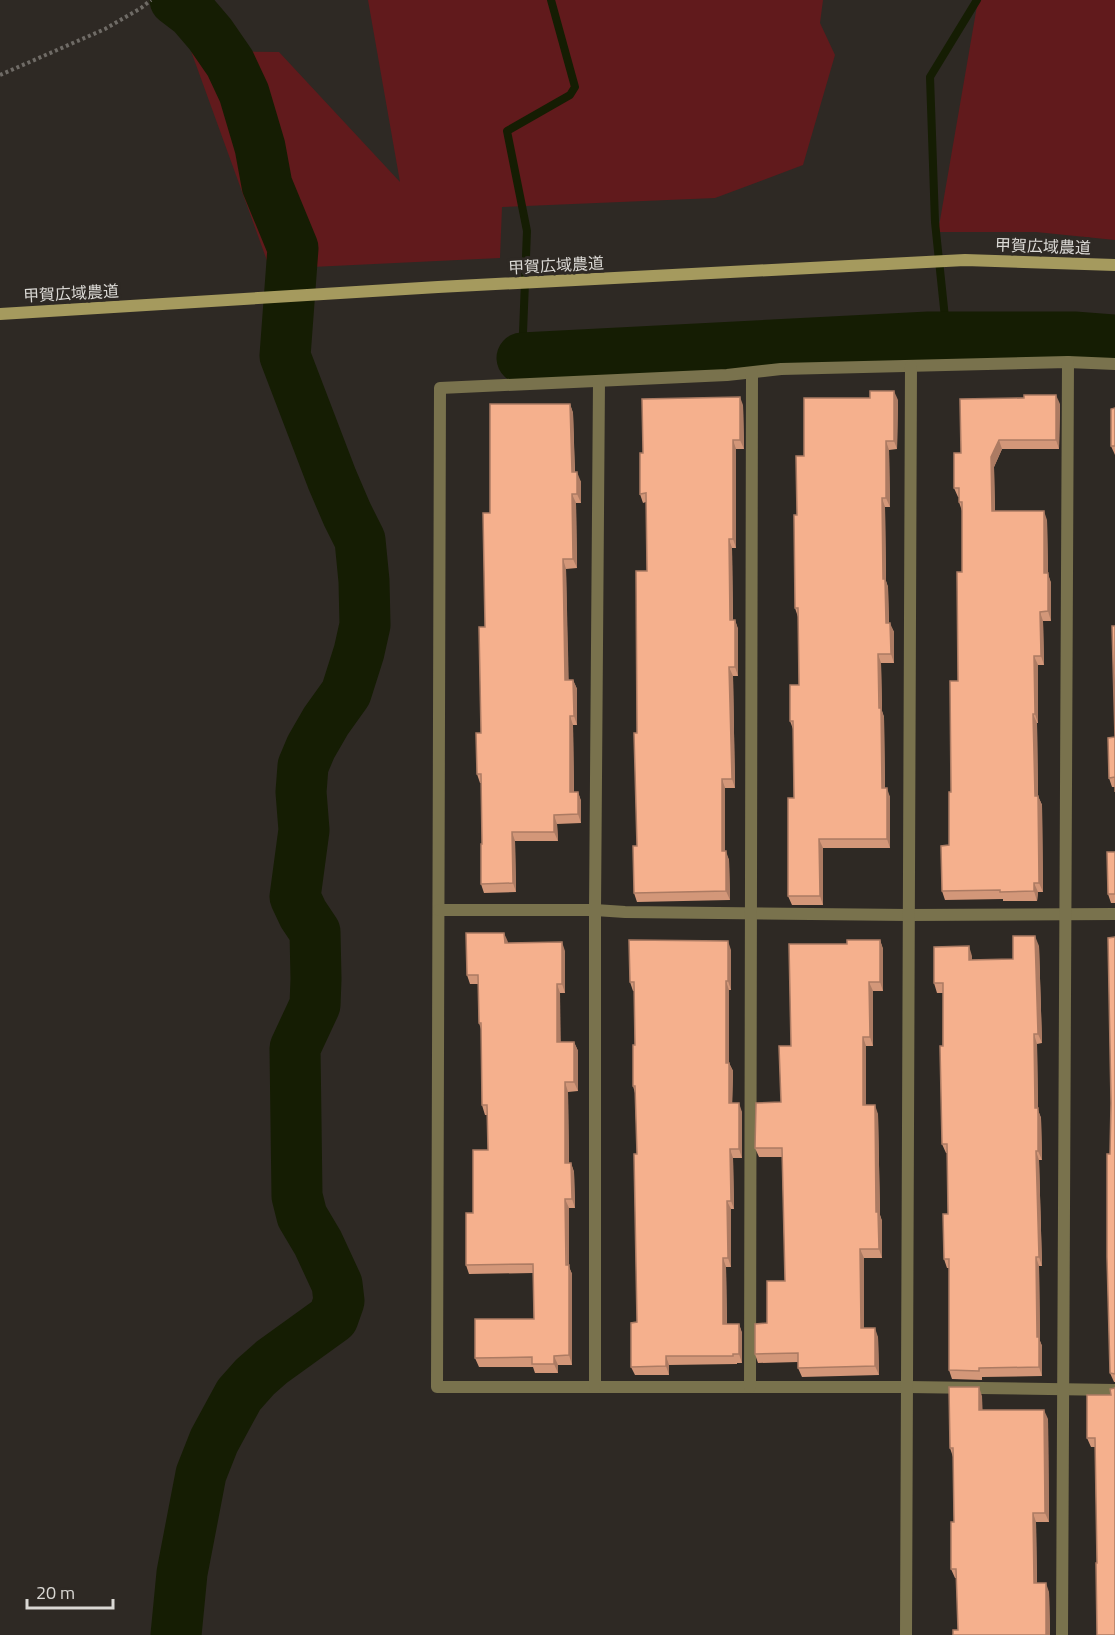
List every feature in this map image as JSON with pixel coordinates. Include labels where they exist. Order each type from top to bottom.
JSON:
[{"type":"street","name":"甲賀広域農道","points":[[0,314],[438,287],[965,260],[1115,265]]},
{"type":"street","points":[[1062,1635],[1068,362]]},
{"type":"street","points":[[1115,364],[1068,362],[781,369],[727,375],[440,388],[437,1386],[1115,1390]]},
{"type":"street","points":[[906,1635],[911,366]]},
{"type":"street","points":[[750,1387],[752,373]]},
{"type":"street","points":[[595,1386],[595,910],[599,381]]},
{"type":"street","points":[[439,910],[908,915],[1115,914]]},
{"type":"path","points":[[0,75],[105,29],[151,0]]},
{"type":"shaded area","points":[[368,0],[823,0],[820,23],[835,55],[803,165],[715,198],[502,207],[500,258],[270,269],[191,51],[279,52],[400,182]]},
{"type":"shaded area","points":[[978,0],[1115,0],[1115,240],[1036,232],[938,232]]},
{"type":"building","points":[[870,391],[894,391],[894,441],[886,441],[886,498],[882,498],[883,579],[885,579],[886,623],[890,623],[891,654],[878,654],[882,788],[887,788],[887,839],[819,839],[820,896],[788,896],[788,798],[794,798],[790,685],[799,685],[794,515],[797,515],[796,456],[804,456],[804,398],[870,398]]},
{"type":"building","points":[[1024,395],[1056,395],[1056,440],[999,440],[991,457],[992,511],[1044,511],[1044,573],[1048,573],[1048,611],[1040,612],[1041,656],[1034,656],[1035,714],[1033,714],[1035,796],[1038,796],[1039,883],[1034,883],[1034,891],[942,891],[941,846],[949,845],[950,681],[958,681],[957,572],[962,572],[962,502],[959,502],[959,488],[954,488],[954,453],[961,453],[960,399],[1024,398]]},
{"type":"building","points":[[740,397],[740,440],[733,440],[733,539],[729,539],[730,620],[735,620],[735,667],[729,667],[732,779],[722,779],[722,851],[726,851],[726,891],[634,893],[633,846],[637,846],[634,733],[637,733],[636,571],[647,571],[646,493],[640,494],[640,453],[643,453],[642,399]]},
{"type":"building","points":[[490,404],[570,404],[572,472],[577,472],[577,494],[572,494],[573,559],[563,559],[565,680],[573,680],[574,716],[570,716],[570,792],[578,792],[578,814],[554,815],[554,832],[512,832],[513,883],[481,884],[481,774],[477,774],[476,733],[481,733],[479,627],[485,627],[483,513],[490,513]]},
{"type":"building","points":[[1115,408],[1115,446],[1111,446],[1111,409]]},
{"type":"building","points":[[1112,626],[1115,626],[1115,737]]},
{"type":"building","points":[[1115,737],[1115,777],[1109,778],[1108,738]]},
{"type":"building","points":[[1107,852],[1115,852],[1115,894],[1108,894]]},
{"type":"building","points":[[466,933],[504,933],[505,943],[562,942],[562,984],[557,984],[557,1042],[574,1042],[574,1082],[565,1082],[565,1163],[571,1163],[572,1199],[565,1199],[566,1265],[569,1265],[569,1355],[554,1356],[554,1364],[532,1364],[532,1357],[475,1358],[475,1319],[534,1319],[533,1264],[466,1265],[466,1213],[473,1213],[473,1150],[488,1150],[487,1105],[482,1105],[478,975],[467,975]]},
{"type":"building","points":[[1013,936],[1035,936],[1038,1034],[1034,1034],[1035,1108],[1038,1108],[1038,1151],[1036,1151],[1039,1257],[1036,1257],[1039,1367],[979,1368],[979,1371],[949,1370],[949,1259],[944,1259],[943,1214],[948,1214],[947,1144],[942,1144],[940,1046],[943,1046],[943,983],[934,983],[934,947],[969,946],[969,960],[1013,959]]},
{"type":"building","points":[[1115,937],[1115,1374],[1110,1373],[1107,1154],[1110,1154],[1111,1103],[1108,938]]},
{"type":"building","points":[[629,940],[728,941],[726,1063],[729,1063],[729,1103],[739,1103],[739,1149],[730,1149],[731,1201],[727,1201],[728,1258],[723,1258],[723,1324],[739,1324],[739,1354],[733,1354],[733,1356],[666,1356],[666,1366],[631,1367],[631,1323],[637,1322],[634,1154],[637,1154],[635,1086],[633,1086],[634,982],[630,982]]},
{"type":"building","points":[[847,940],[880,940],[880,982],[869,982],[870,1037],[863,1037],[863,1105],[875,1105],[876,1212],[878,1212],[879,1249],[860,1249],[861,1328],[875,1328],[875,1366],[798,1368],[798,1353],[755,1354],[755,1324],[767,1323],[767,1281],[785,1281],[782,1148],[755,1148],[756,1103],[781,1102],[779,1046],[791,1046],[789,944],[847,944]]},
{"type":"building","points":[[949,1387],[979,1387],[979,1410],[1044,1410],[1045,1513],[1033,1513],[1034,1583],[1046,1583],[1046,1635],[953,1635],[953,1630],[958,1630],[956,1569],[951,1569],[951,1522],[954,1522]]},
{"type":"building","points":[[1115,1388],[1115,1635],[1097,1635],[1095,1438],[1087,1438],[1087,1395],[1111,1395],[1110,1389]]},
{"type":"waterway","points":[[175,0],[192,13],[230,63],[244,93],[260,147],[267,185],[293,248],[285,356],[332,479],[360,540],[365,625],[346,693],[326,721],[303,766],[301,792],[304,830],[295,897],[315,932],[316,979],[315,1005],[295,1048],[297,1196],[302,1216],[318,1243],[337,1284],[339,1301],[333,1318],[255,1377],[239,1395],[214,1441],[201,1474],[182,1573],[176,1635]]},
{"type":"waterway","points":[[522,358],[527,231],[507,131],[570,95],[575,87],[551,0]]},
{"type":"waterway","points":[[947,337],[935,222],[930,77],[977,0]]},
{"type":"waterway","points":[[522,358],[929,337],[1074,337],[1115,340]]}]
